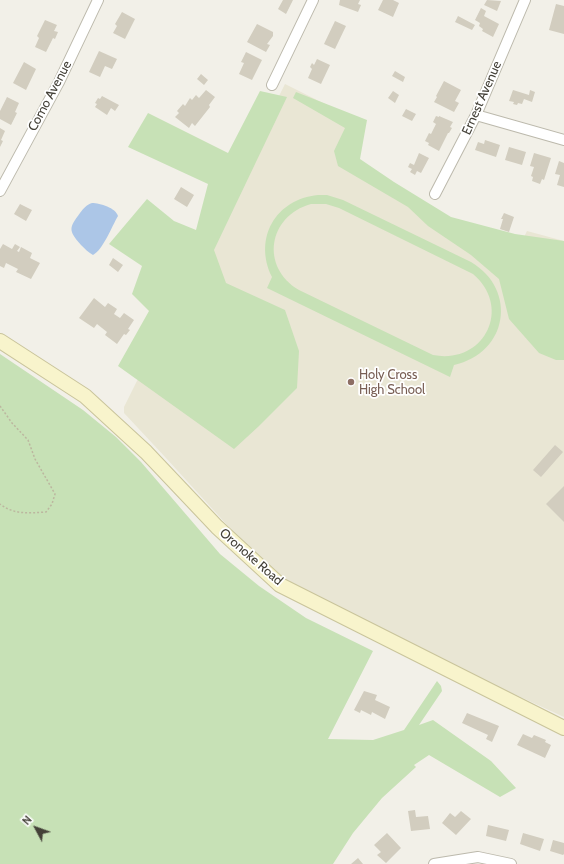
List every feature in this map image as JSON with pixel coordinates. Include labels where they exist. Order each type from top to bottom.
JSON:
[{"type":"street","name":"Como Avenue","points":[[0,192],[59,82],[98,0]]},
{"type":"street","points":[[272,85],[313,0]]},
{"type":"street","name":"Ernest Avenue","points":[[435,194],[476,115],[525,0]]},
{"type":"street","points":[[476,115],[564,140]]},
{"type":"street","name":"Oronoke Road","points":[[0,341],[85,396],[146,452],[217,527],[280,585],[564,728]]},
{"type":"street","points":[[434,864],[478,857],[511,864]]},
{"type":"path","points":[[0,406],[12,424],[28,440],[35,458],[55,494],[52,504],[46,512],[27,513],[8,510],[0,504]]},
{"type":"shaded area","name":"Holy Cross High School","points":[[285,84],[363,123],[343,162],[437,218],[522,241],[527,231],[564,241],[564,717],[479,678],[299,588],[277,573],[249,549],[124,413],[124,407]]},
{"type":"green space","points":[[260,91],[287,97],[214,250],[226,283],[285,310],[299,351],[297,388],[234,449],[118,366],[149,311],[132,294],[142,266],[109,244],[147,199],[174,221],[196,230],[208,184],[128,147],[148,113],[228,153]]},
{"type":"green space","points":[[296,92],[367,120],[360,159],[451,217],[515,234],[564,241],[564,360],[556,360],[539,353],[509,319],[499,279],[471,255],[428,226],[408,207],[338,166],[334,151],[345,128],[293,98]]},
{"type":"green space","points":[[327,195],[343,200],[471,262],[486,274],[496,288],[501,304],[500,320],[496,335],[486,348],[472,358],[454,365],[450,377],[267,288],[272,277],[267,262],[265,248],[267,235],[272,223],[280,212],[290,204],[303,198]],"holes":[[[311,204],[326,204],[339,208],[473,274],[485,288],[491,302],[491,317],[487,331],[479,343],[466,351],[451,356],[433,355],[299,290],[287,280],[278,269],[274,256],[274,243],[278,230],[286,219],[297,210]]]},
{"type":"green space","points":[[0,354],[83,410],[116,437],[141,462],[220,554],[259,586],[306,618],[373,651],[328,739],[373,740],[404,730],[437,681],[441,686],[442,691],[419,725],[433,720],[491,761],[516,788],[500,797],[429,755],[414,765],[416,767],[382,798],[353,833],[333,864],[0,864]]},
{"type":"water","points":[[92,203],[111,208],[117,213],[118,216],[104,243],[93,255],[81,245],[72,232],[72,226],[80,213],[84,208]]},
{"type":"building","points":[[283,0],[293,0],[286,14],[278,9]]},
{"type":"building","points":[[340,0],[360,0],[358,4],[361,5],[358,12],[339,5]]},
{"type":"building","points":[[383,0],[393,0],[399,3],[393,17],[378,10]]},
{"type":"building","points":[[487,0],[501,1],[497,11],[484,5]]},
{"type":"building","points":[[556,4],[564,6],[564,34],[549,30]]},
{"type":"building","points":[[481,8],[486,11],[484,16],[499,24],[493,37],[482,31],[483,29],[479,26],[480,23],[475,20]]},
{"type":"building","points":[[122,12],[135,19],[125,39],[113,33],[117,26],[115,24]]},
{"type":"building","points":[[458,16],[475,25],[472,30],[455,22]]},
{"type":"building","points":[[45,20],[57,25],[54,31],[58,32],[55,39],[53,38],[46,52],[35,47],[39,38],[37,36]]},
{"type":"building","points":[[335,21],[346,26],[335,49],[324,44]]},
{"type":"building","points":[[257,24],[273,32],[273,36],[267,44],[270,45],[266,52],[247,42]]},
{"type":"building","points":[[99,51],[117,59],[112,69],[105,66],[100,77],[89,72]]},
{"type":"building","points":[[246,52],[262,60],[252,80],[239,74],[244,63],[241,62]]},
{"type":"building","points":[[317,59],[330,65],[321,84],[308,78],[312,69],[310,67],[312,63],[314,65]]},
{"type":"building","points":[[24,62],[36,69],[26,90],[13,83]]},
{"type":"building","points":[[395,71],[405,77],[403,82],[392,76]]},
{"type":"building","points":[[201,74],[208,80],[204,85],[197,79]]},
{"type":"building","points":[[444,81],[461,90],[455,101],[459,103],[454,112],[434,102]]},
{"type":"building","points":[[206,90],[215,97],[209,105],[210,107],[195,126],[192,123],[189,128],[175,117],[179,113],[177,111],[183,104],[185,106],[190,98],[192,100],[196,95],[199,98]]},
{"type":"building","points":[[513,90],[529,95],[530,90],[535,92],[532,102],[524,99],[522,104],[513,104],[514,102],[509,101]]},
{"type":"building","points":[[393,91],[399,95],[395,103],[388,98]]},
{"type":"building","points":[[102,96],[119,105],[115,111],[111,108],[107,115],[95,107],[97,104],[95,103],[98,98],[100,99]]},
{"type":"building","points":[[7,97],[19,103],[15,112],[17,113],[11,125],[0,119],[0,111]]},
{"type":"building","points":[[406,109],[416,114],[412,121],[402,116]]},
{"type":"building","points":[[436,116],[453,122],[450,127],[452,128],[439,151],[428,145],[429,143],[425,141],[429,133],[431,134],[436,124],[433,122]]},
{"type":"building","points":[[0,128],[5,131],[0,147]]},
{"type":"building","points":[[485,140],[500,145],[496,157],[475,150],[478,142],[484,144]]},
{"type":"building","points":[[509,147],[526,152],[522,165],[505,160]]},
{"type":"building","points":[[419,153],[429,158],[421,173],[417,171],[415,175],[410,172],[412,169],[408,167],[410,163],[414,165]]},
{"type":"building","points":[[534,153],[551,158],[544,180],[542,179],[540,184],[532,181],[533,177],[531,176],[534,167],[530,166]]},
{"type":"building","points":[[559,161],[564,163],[564,187],[557,185],[560,175],[555,174]]},
{"type":"building","points":[[181,187],[194,195],[187,207],[174,199]]},
{"type":"building","points":[[20,204],[32,210],[26,221],[14,214]]},
{"type":"building","points":[[504,213],[514,217],[509,232],[500,229],[503,219],[501,219]]},
{"type":"building","points":[[3,244],[12,249],[15,244],[20,247],[17,251],[19,252],[21,247],[32,253],[30,258],[40,263],[31,279],[16,272],[18,269],[6,263],[4,268],[0,266],[0,249]]},
{"type":"building","points":[[113,258],[123,265],[118,272],[109,265]]},
{"type":"building","points":[[94,298],[105,307],[108,303],[117,309],[114,314],[120,318],[124,313],[134,320],[128,329],[130,330],[126,335],[124,334],[117,344],[105,335],[107,332],[97,324],[94,328],[79,318]]},
{"type":"building","points":[[555,445],[563,452],[541,477],[533,470]]},
{"type":"building","points":[[564,486],[564,522],[546,504]]},
{"type":"building","points":[[364,691],[377,695],[375,700],[390,707],[385,719],[372,712],[371,715],[361,710],[360,713],[354,710]]},
{"type":"building","points":[[467,713],[499,726],[492,742],[486,739],[488,735],[462,723]]},
{"type":"building","points":[[523,734],[532,738],[534,735],[546,740],[545,742],[551,745],[545,758],[517,745]]},
{"type":"building","points":[[415,810],[416,817],[428,816],[430,829],[411,831],[408,811]]},
{"type":"building","points":[[461,811],[471,819],[456,835],[442,823],[450,813],[455,817]]},
{"type":"building","points":[[488,825],[509,830],[506,841],[486,836]]},
{"type":"building","points":[[387,833],[401,848],[386,863],[377,855],[381,852],[374,845]]},
{"type":"building","points":[[523,833],[544,839],[540,851],[520,844]]},
{"type":"building","points":[[553,840],[564,843],[563,855],[550,851]]},
{"type":"building","points":[[358,858],[363,864],[351,864]]},
{"type":"place","name":"Holy Cross High School","points":[[351,382]]}]
